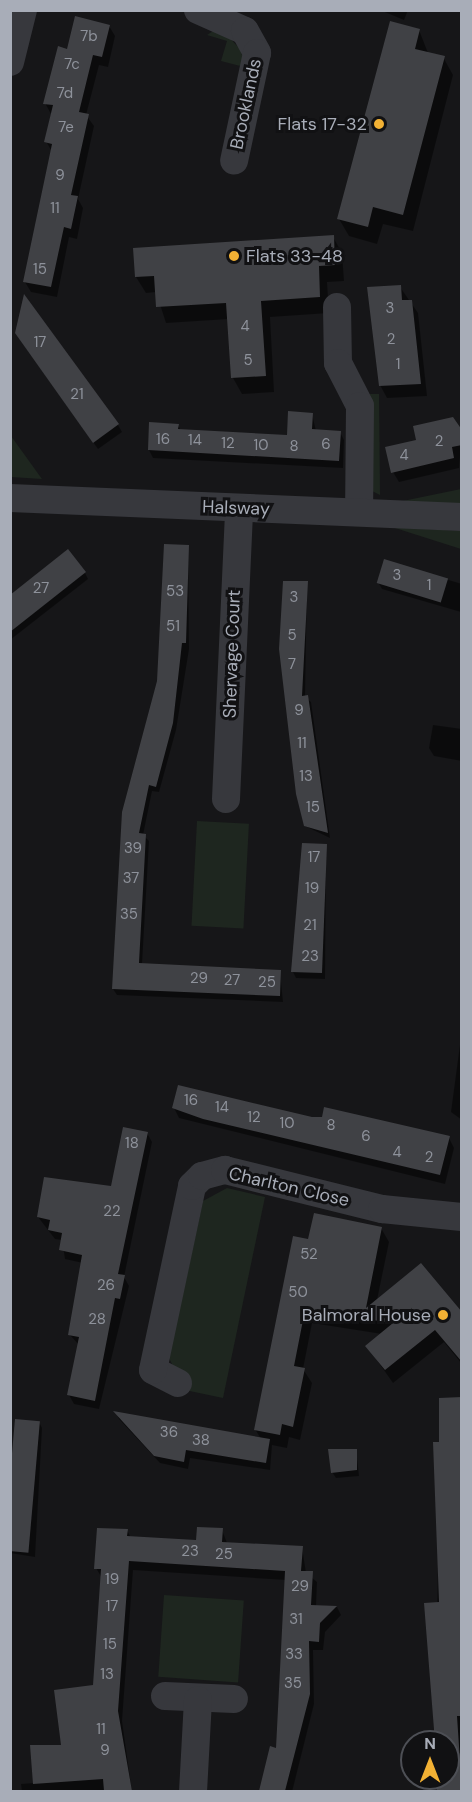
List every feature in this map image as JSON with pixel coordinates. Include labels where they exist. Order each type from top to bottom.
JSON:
[{"type":"street","points":[[10,62],[23,10]]},
{"type":"street","name":"Brooklands","points":[[198,10],[245,31],[257,53],[234,161]]},
{"type":"street","points":[[337,308],[339,363],[360,406],[359,512]]},
{"type":"street","name":"Halsway","points":[[10,498],[462,518]]},
{"type":"street","name":"Shervage Court","points":[[226,800],[239,509]]},
{"type":"street","name":"Charlton Close","points":[[178,1383],[153,1370],[192,1186],[202,1176],[225,1170],[391,1211],[462,1217]]},
{"type":"street","points":[[165,1696],[198,1700],[234,1699]]},
{"type":"street","points":[[194,1791],[198,1700]]},
{"type":"shaded area","points":[[219,27],[241,50],[244,67],[221,61],[227,41],[207,35]]},
{"type":"shaded area","points":[[370,394],[379,394],[380,495],[372,491]]},
{"type":"shaded area","points":[[11,436],[42,479],[11,477]]},
{"type":"shaded area","points":[[461,489],[461,507],[393,503]]},
{"type":"shaded area","points":[[392,527],[461,531],[461,549]]},
{"type":"shaded area","points":[[197,821],[249,824],[243,929],[192,926]]},
{"type":"shaded area","points":[[227,1188],[265,1197],[223,1398],[185,1390],[169,1358],[203,1201]]},
{"type":"shaded area","points":[[164,1595],[244,1601],[238,1682],[158,1677]]},
{"type":"building","points":[[75,16],[110,25],[102,57],[93,55],[79,112],[89,114],[71,195],[78,196],[71,229],[64,227],[51,287],[23,282],[52,144],[44,142],[53,105],[43,104],[58,46],[67,49]]},
{"type":"building","points":[[390,21],[420,29],[415,49],[445,56],[403,215],[373,207],[368,227],[337,219]]},
{"type":"building","points":[[334,235],[335,265],[319,266],[320,297],[261,301],[266,376],[231,378],[226,303],[156,307],[154,276],[135,277],[133,248]]},
{"type":"building","points":[[401,285],[402,300],[412,300],[421,384],[379,386],[367,287]]},
{"type":"building","points":[[24,294],[119,424],[93,443],[15,333]]},
{"type":"building","points":[[288,411],[313,413],[312,429],[341,431],[339,461],[148,450],[149,422],[179,424],[178,429],[287,435]]},
{"type":"building","points":[[453,417],[462,430],[462,445],[452,447],[454,458],[391,473],[385,447],[416,440],[413,426]]},
{"type":"building","points":[[164,544],[189,545],[186,643],[182,643],[173,723],[156,787],[149,785],[139,833],[146,834],[139,963],[281,970],[280,996],[112,989],[122,812],[157,681]]},
{"type":"building","points":[[68,549],[86,572],[10,632],[10,595]]},
{"type":"building","points":[[384,559],[448,579],[441,602],[377,583]]},
{"type":"building","points":[[283,581],[308,581],[302,696],[308,695],[328,833],[304,826],[296,794],[279,649]]},
{"type":"building","points":[[302,843],[327,844],[322,973],[291,972]]},
{"type":"building","points":[[178,1085],[312,1117],[322,1117],[324,1107],[450,1136],[440,1175],[203,1119],[172,1108]]},
{"type":"building","points":[[123,1127],[148,1132],[118,1274],[125,1275],[120,1299],[115,1298],[95,1401],[67,1395],[79,1337],[68,1335],[82,1255],[59,1250],[62,1233],[48,1230],[50,1220],[37,1217],[44,1177],[111,1186]]},
{"type":"building","points":[[314,1213],[382,1227],[366,1308],[421,1263],[462,1312],[462,1362],[435,1330],[385,1370],[365,1346],[393,1323],[305,1310],[294,1366],[305,1368],[293,1427],[282,1424],[280,1435],[254,1430],[293,1236],[308,1239]]},
{"type":"building","points":[[462,1397],[462,1716],[457,1716],[458,1730],[434,1730],[424,1603],[439,1602],[433,1442],[439,1442],[439,1398]]},
{"type":"building","points":[[113,1411],[270,1439],[266,1463],[186,1450],[184,1462],[154,1456]]},
{"type":"building","points":[[15,1419],[40,1421],[28,1553],[10,1551],[10,1476]]},
{"type":"building","points":[[328,1449],[357,1449],[357,1470],[331,1473]]},
{"type":"building","points":[[197,1527],[223,1528],[222,1542],[303,1546],[301,1571],[313,1571],[311,1605],[337,1606],[320,1623],[319,1642],[309,1641],[310,1694],[285,1791],[259,1791],[270,1746],[276,1748],[285,1571],[129,1561],[118,1711],[132,1791],[104,1791],[103,1779],[33,1784],[30,1745],[61,1745],[54,1690],[93,1685],[101,1569],[94,1569],[97,1528],[128,1529],[127,1536],[196,1540]]},
{"type":"building","points":[[460,1761],[462,1791],[437,1791],[460,1790]]},
{"type":"place","name":"Flats 17-32","points":[[379,124]]},
{"type":"place","name":"Flats 33-48","points":[[234,256]]},
{"type":"place","name":"Balmoral House","points":[[443,1315]]}]
